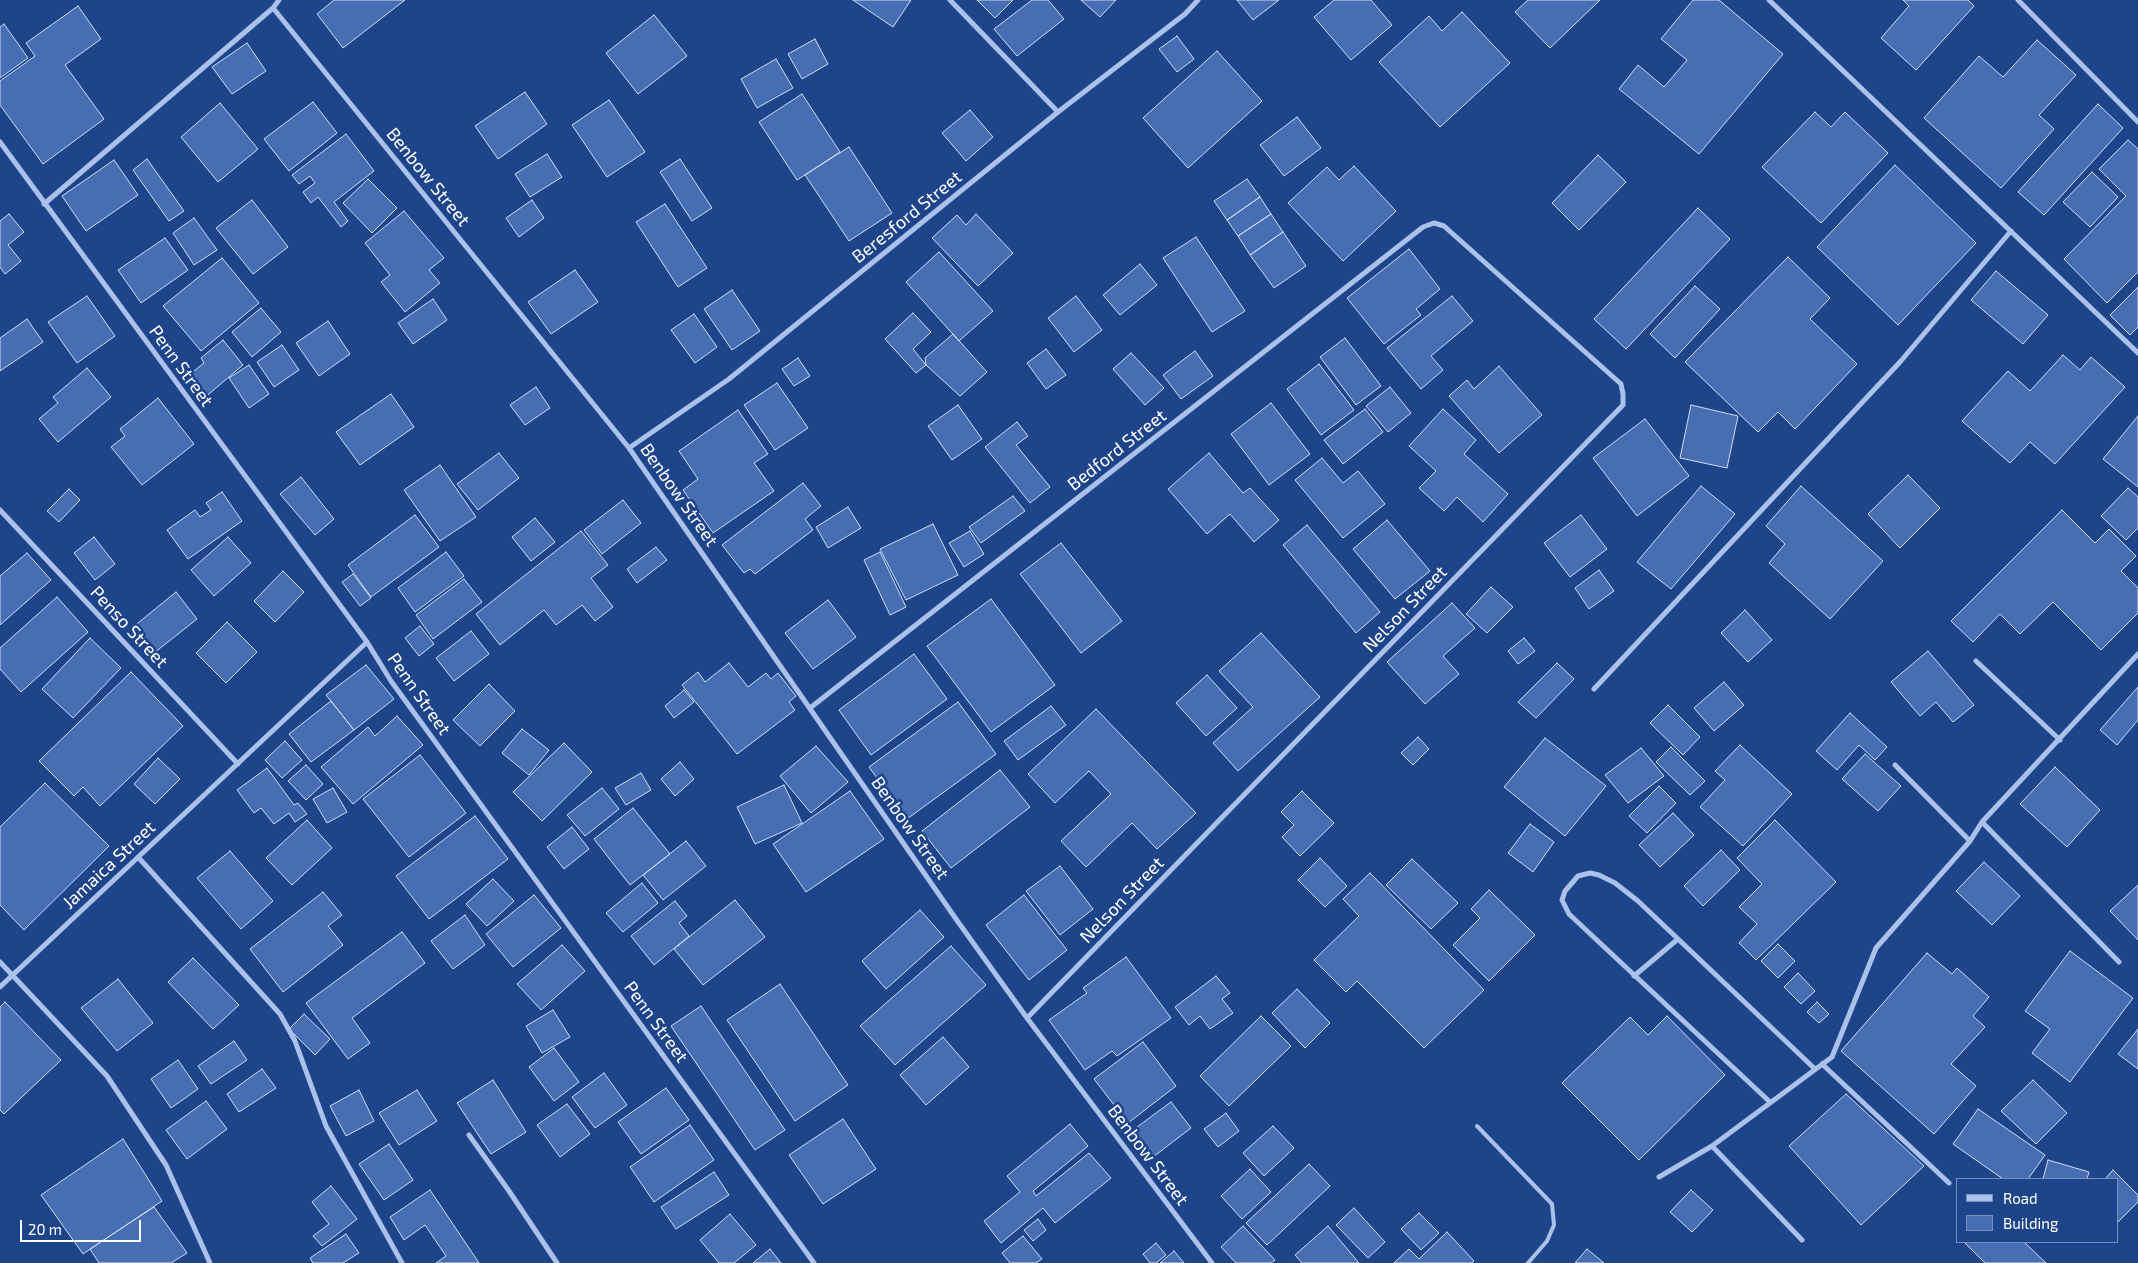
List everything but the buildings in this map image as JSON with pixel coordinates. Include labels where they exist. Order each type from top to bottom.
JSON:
[{"type":"street","points":[[44,204],[273,8],[279,0]]},
{"type":"street","points":[[950,0],[1058,112]]},
{"type":"street","name":"Beresford Street","points":[[629,448],[729,379],[1058,112],[1185,14],[1198,0]]},
{"type":"street","points":[[1769,0],[2138,352]]},
{"type":"street","points":[[2018,0],[2138,122]]},
{"type":"street","name":"Benbow Street","points":[[273,8],[629,448],[1027,1018],[1212,1263]]},
{"type":"street","name":"Penn Street","points":[[0,142],[367,642],[402,697],[814,1263]]},
{"type":"street","name":"Bedford Street","points":[[810,708],[1423,227],[1434,223],[1444,226]]},
{"type":"street","name":"Nelson Street","points":[[1027,1018],[1623,405],[1621,384],[1444,226]]},
{"type":"street","points":[[1594,690],[1900,362],[2011,231]]},
{"type":"street","name":"Penso Street","points":[[0,510],[238,764]]},
{"type":"street","name":"Jamaica Street","points":[[0,987],[367,642]]},
{"type":"street","points":[[1659,1177],[1712,1146],[1832,1057],[1876,948],[1970,841],[1982,822],[2138,654]]},
{"type":"street","points":[[1976,661],[2060,740]]},
{"type":"street","points":[[1895,765],[1970,841]]},
{"type":"street","points":[[1982,822],[2119,962]]},
{"type":"street","points":[[138,857],[280,1014],[295,1041],[326,1126],[402,1263]]},
{"type":"street","points":[[1770,1102],[1569,914],[1562,900],[1565,891],[1578,876],[1590,873],[1616,883],[1638,901],[1815,1069]]},
{"type":"street","points":[[1634,976],[1678,939]]},
{"type":"street","points":[[0,962],[107,1076],[166,1165],[210,1263]]},
{"type":"street","points":[[1822,1064],[1949,1183]]},
{"type":"street","points":[[469,1135],[557,1263]]},
{"type":"street","points":[[1712,1146],[1802,1240]]},
{"type":"lane","points":[[1477,1126],[1552,1204],[1554,1225],[1547,1241],[1528,1263]]}]
